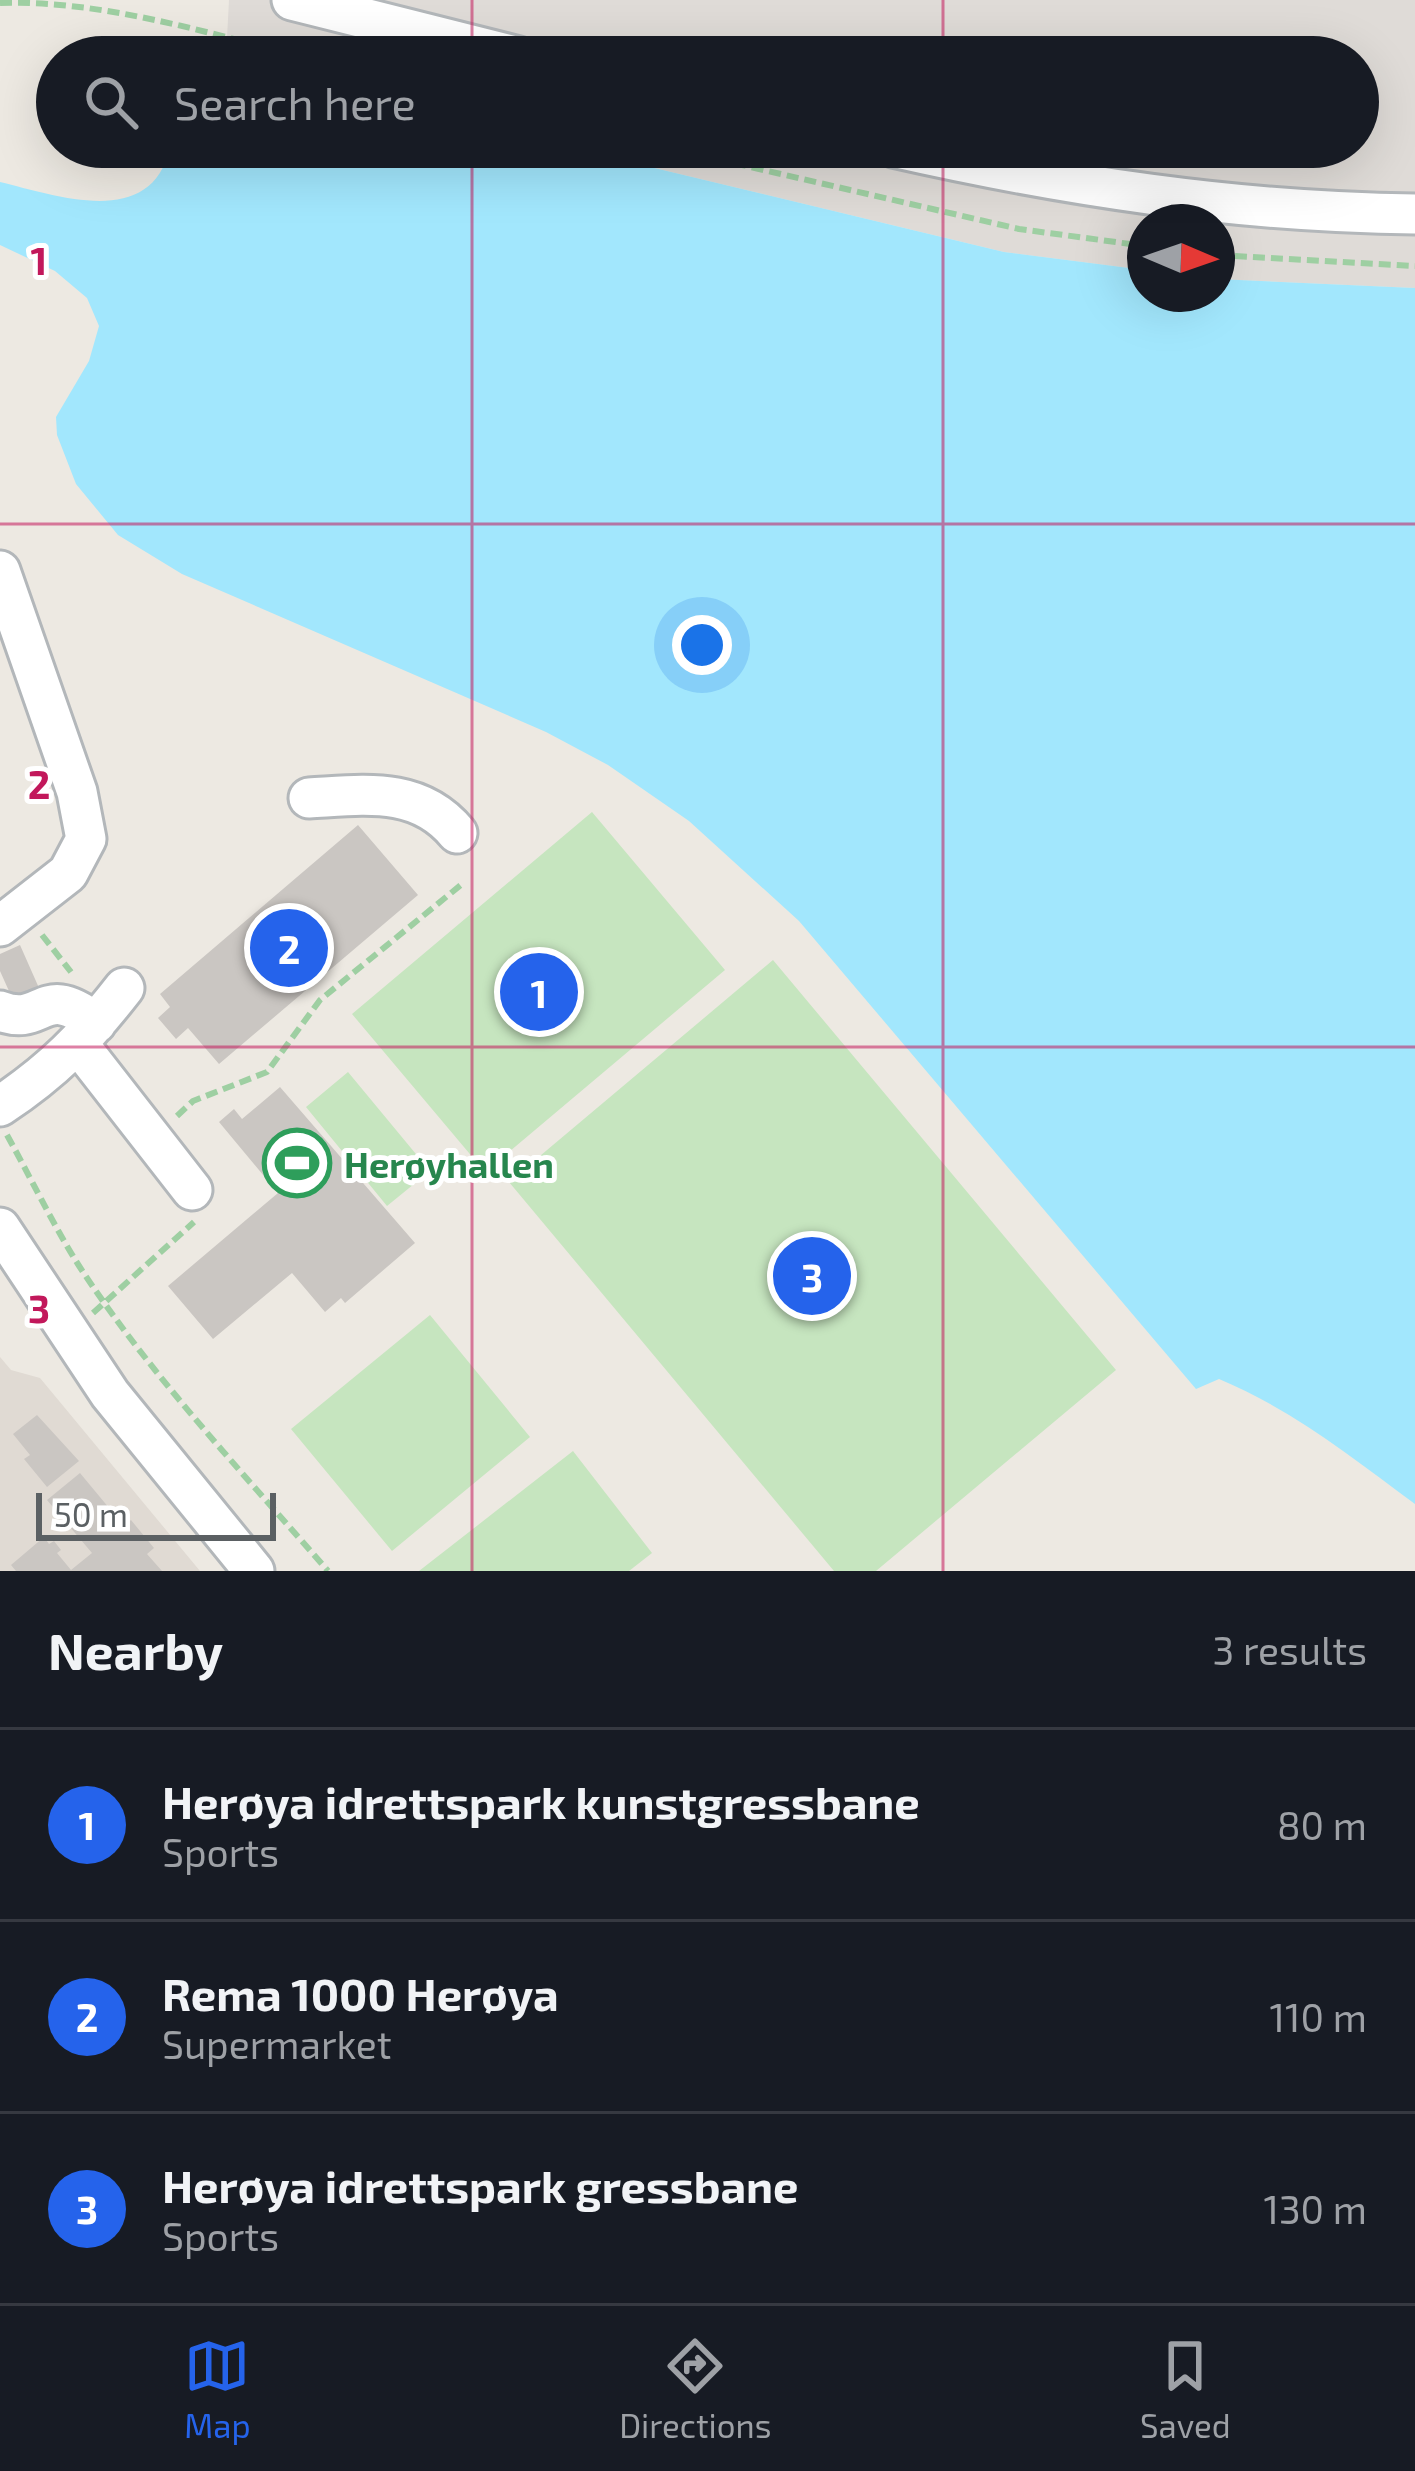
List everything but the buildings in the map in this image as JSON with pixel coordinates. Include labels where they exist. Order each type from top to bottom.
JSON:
[{"type":"street","points":[[292,0],[435,36]]},
{"type":"street","points":[[986,168],[1200,203],[1415,214]]},
{"type":"street","points":[[0,571],[86,827],[76,862],[11,917]]},
{"type":"street","points":[[309,798],[398,796],[431,808],[457,832]]},
{"type":"street","points":[[0,1011],[15,1017],[61,1002],[101,1017],[153,1139],[192,1190]]},
{"type":"street","points":[[0,1106],[36,1082],[101,1017]]},
{"type":"street","points":[[0,1228],[110,1394],[254,1571]]},
{"type":"path","points":[[0,3],[38,1],[220,36]]},
{"type":"path","points":[[755,168],[1019,229],[1127,244]]},
{"type":"path","points":[[1235,256],[1415,266]]},
{"type":"path","points":[[153,1139],[193,1101],[267,1072],[320,1000],[462,884]]},
{"type":"path","points":[[11,917],[101,1017]]},
{"type":"path","points":[[0,1121],[80,1268],[105,1304],[328,1571]]},
{"type":"path","points":[[81,1323],[194,1225],[192,1190]]},
{"type":"shaded area","points":[[229,0],[1415,0],[1415,288],[1235,280],[1235,204],[1127,204],[1127,268],[1004,252],[654,168],[1379,168],[1379,36],[227,36]]},
{"type":"shaded area","points":[[0,1357],[11,1370],[40,1378],[200,1571],[0,1571]]},
{"type":"green space","points":[[592,812],[725,970],[485,1172],[352,1014]]},
{"type":"green space","points":[[773,960],[1116,1370],[876,1571],[834,1571],[509,1182]]},
{"type":"green space","points":[[348,1072],[430,1171],[387,1206],[306,1107]]},
{"type":"green space","points":[[430,1315],[530,1437],[392,1551],[291,1429]]},
{"type":"green space","points":[[573,1451],[652,1553],[629,1571],[419,1571]]},
{"type":"water","points":[[162,168],[654,168],[1004,252],[1127,268],[1127,312],[1235,312],[1235,280],[1415,288],[1415,1504],[1321,1435],[1246,1391],[1219,1379],[1196,1389],[799,921],[689,821],[608,765],[546,732],[182,574],[118,535],[76,484],[57,435],[56,417],[89,361],[99,326],[87,298],[55,271],[0,245],[0,182],[100,201],[144,189]]},
{"type":"place","name":"Rema 1000 Herøya","points":[[289,948]]},
{"type":"place","name":"Herøya idrettspark kunstgressbane","points":[[539,992]]},
{"type":"place","name":"Herøyhallen","points":[[297,1163]]},
{"type":"place","name":"Herøya idrettspark gressbane","points":[[812,1276]]}]
